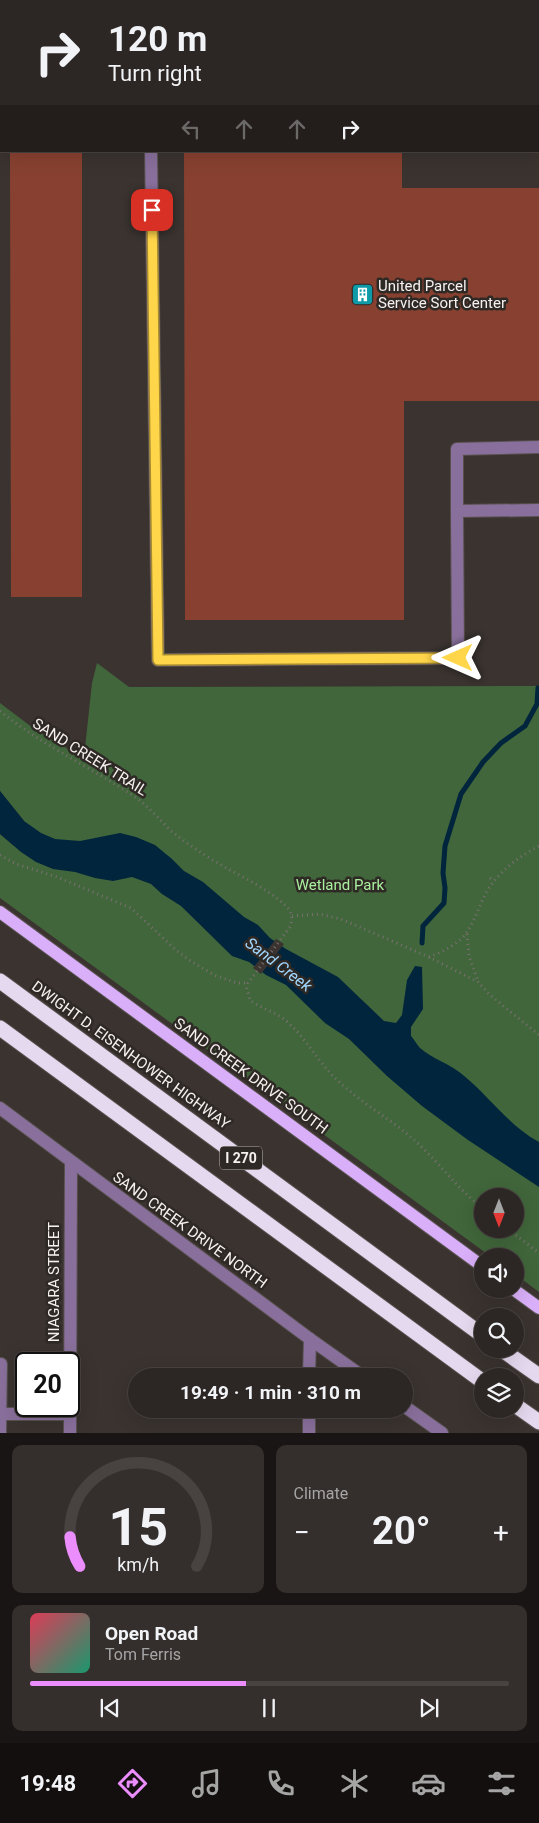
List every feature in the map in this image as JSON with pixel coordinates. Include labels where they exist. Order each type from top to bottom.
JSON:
[{"type":"highway","name":"DWIGHT D. EISENHOWER HIGHWAY","points":[[0,981],[474,1329]]},
{"type":"highway","name":"I 270","points":[[0,1028],[474,1375]]},
{"type":"highway","points":[[514,1358],[539,1376]]},
{"type":"highway","points":[[524,1411],[539,1422]]},
{"type":"main road","name":"SAND CREEK DRIVE SOUTH","points":[[0,912],[474,1260]]},
{"type":"main road","points":[[524,1297],[539,1308]]},
{"type":"street","points":[[151,152],[158,660],[458,658],[458,448],[539,447]]},
{"type":"street","points":[[458,511],[539,510]]},
{"type":"street","name":"SAND CREEK DRIVE NORTH","points":[[0,1108],[351,1368]]},
{"type":"street","name":"NIAGARA STREET","points":[[70,1352],[71,1162]]},
{"type":"street","points":[[309,1368],[310,1339]]},
{"type":"street","points":[[0,1433],[1,1364]]},
{"type":"street","points":[[413,1412],[442,1433]]},
{"type":"street","points":[[0,1414],[15,1414]]},
{"type":"street","name":"NIAGARA STREET","points":[[70,1417],[70,1433]]},
{"type":"street","points":[[309,1418],[309,1433]]},
{"type":"path","name":"SAND CREEK TRAIL","points":[[0,711],[42,742],[148,806],[179,837],[199,852],[285,905],[292,916]]},
{"type":"path","points":[[428,957],[448,948],[466,933],[482,900],[494,881],[518,860],[539,846]]},
{"type":"path","points":[[0,855],[22,867],[57,877],[131,908],[189,960],[214,974],[237,982],[248,983]]},
{"type":"path","points":[[490,878],[494,881]]},
{"type":"path","points":[[474,1201],[454,1184],[412,1139],[333,1076],[284,1019],[250,1000],[247,988],[248,983],[283,938],[290,927],[292,916],[319,914],[341,919],[428,957],[478,982],[490,995],[539,1035]]},
{"type":"path","points":[[466,933],[469,956],[478,982]]},
{"type":"path","points":[[520,1238],[539,1253]]},
{"type":"green space","name":"Wetland Park","points":[[97,663],[129,687],[539,686],[539,1292],[524,1281],[524,1248],[479,1248],[0,898],[0,834],[13,845],[24,821],[0,791],[0,703],[33,728],[76,754],[82,752],[85,748],[92,683]]},
{"type":"water","name":"Sand Creek","points":[[0,791],[24,821],[41,833],[55,839],[80,841],[120,833],[155,845],[184,871],[203,882],[244,917],[258,925],[270,938],[286,949],[338,977],[384,1021],[396,1023],[402,1015],[407,980],[415,966],[422,967],[423,1009],[411,1027],[411,1036],[420,1048],[458,1071],[473,1083],[508,1119],[539,1142],[539,1187],[468,1140],[422,1106],[387,1076],[349,1039],[325,1023],[286,985],[266,975],[249,962],[232,956],[181,906],[162,894],[151,884],[132,877],[113,881],[53,869],[36,862],[21,852],[0,834]]},
{"type":"pier","points":[[276,939],[284,944],[261,974],[253,968]]},
{"type":"building","points":[[10,152],[82,152],[82,597],[11,597]]},
{"type":"building","name":"United Parcel Service Sort Center","points":[[184,152],[402,152],[402,188],[539,188],[539,401],[404,401],[404,620],[185,620]]},
{"type":"waterway","points":[[422,943],[423,926],[444,903],[443,873],[445,846],[461,794],[483,762],[501,743],[525,726],[537,704],[538,688]]},
{"type":"place","name":"United Parcel Service Sort Center","points":[[362,295]]},
{"type":"route","points":[[152,210],[158,660],[458,658]]}]
